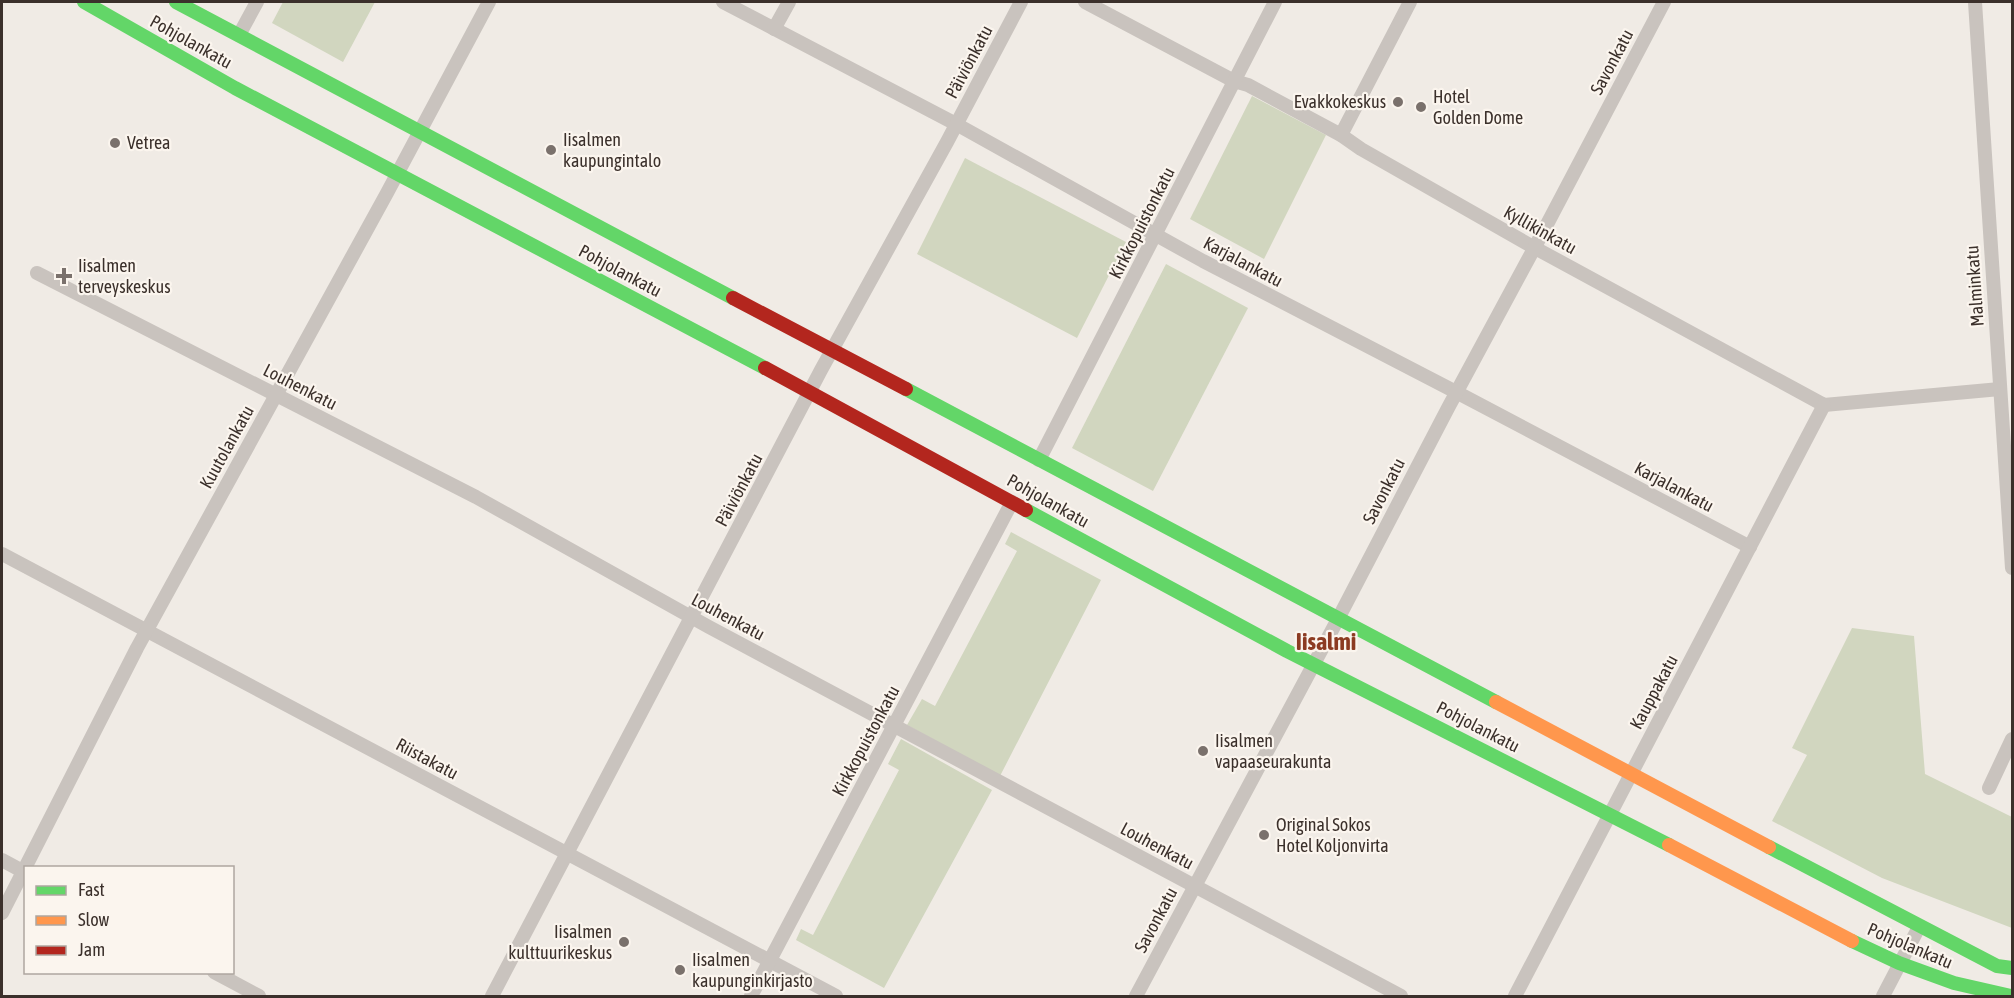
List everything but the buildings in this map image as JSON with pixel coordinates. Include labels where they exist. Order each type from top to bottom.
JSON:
[{"type":"main road","name":"Pohjolankatu","points":[[84,2],[235,88],[809,392],[1314,665],[1610,814],[1858,944],[1926,975],[2011,996]]},
{"type":"main road","name":"Pohjolankatu","points":[[176,2],[1918,927],[1996,966],[2013,968]]},
{"type":"street","points":[[239,35],[257,2]]},
{"type":"street","name":"Kuutolankatu","points":[[27,866],[147,631],[489,2]]},
{"type":"street","name":"Karjalankatu","points":[[723,2],[956,124],[1156,235],[1750,547]]},
{"type":"street","points":[[774,28],[789,2]]},
{"type":"street","name":"Päiviönkatu","points":[[492,996],[809,392],[1021,2]]},
{"type":"street","name":"Kyllikinkatu","points":[[1085,2],[1341,135],[1361,149],[1535,248],[1824,405]]},
{"type":"street","name":"Kirkkopuistonkatu","points":[[1039,460],[1275,2]]},
{"type":"street","points":[[1341,135],[1410,2]]},
{"type":"street","name":"Savonkatu","points":[[1136,996],[1338,620],[1456,392],[1535,248],[1664,2]]},
{"type":"street","name":"Malminkatu","points":[[1975,2],[2013,568]]},
{"type":"street","name":"Louhenkatu","points":[[37,273],[476,497],[692,618],[1401,996]]},
{"type":"street","points":[[1824,405],[2000,389]]},
{"type":"street","name":"Kauppakatu","points":[[1515,996],[1824,405]]},
{"type":"street","name":"Kirkkopuistonkatu","points":[[752,996],[1012,502]]},
{"type":"street","name":"Riistakatu","points":[[2,554],[836,996]]},
{"type":"street","points":[[1989,788],[2013,739]]},
{"type":"street","points":[[2,860],[24,872]]},
{"type":"street","name":"Kuutolankatu","points":[[2,913],[24,872]]},
{"type":"street","points":[[1883,996],[1918,927]]},
{"type":"street","points":[[218,974],[259,996]]},
{"type":"green space","points":[[283,2],[375,2],[343,62],[272,23]]},
{"type":"green space","points":[[1252,96],[1326,135],[1264,259],[1190,219]]},
{"type":"green space","points":[[965,158],[1126,242],[1077,338],[917,254]]},
{"type":"green space","points":[[1166,264],[1248,308],[1153,491],[1072,448]]},
{"type":"green space","points":[[1011,532],[1101,580],[1000,776],[907,725],[922,699],[935,706],[1017,551],[1005,544]]},
{"type":"green space","points":[[1852,628],[1914,636],[1925,774],[2012,817],[2012,928],[1882,878],[1772,821],[1807,755],[1792,748]]},
{"type":"green space","points":[[901,739],[992,790],[884,988],[796,940],[801,929],[813,935],[899,770],[888,764]]},
{"type":"traffic: fast","points":[[84,2],[235,88],[765,368]]},
{"type":"traffic: fast","points":[[176,2],[733,298]]},
{"type":"traffic: fast","points":[[906,389],[1496,702]]},
{"type":"traffic: fast","points":[[1026,510],[1287,651],[1669,845]]},
{"type":"traffic: fast","points":[[1769,847],[1997,966],[2012,968]]},
{"type":"traffic: fast","points":[[1852,941],[1899,963],[1954,983],[2011,996]]},
{"type":"traffic: slow","points":[[1496,702],[1769,847]]},
{"type":"traffic: slow","points":[[1669,845],[1852,941]]},
{"type":"traffic: jam","points":[[733,298],[906,389]]},
{"type":"traffic: jam","points":[[765,368],[1026,510]]},
{"type":"place","name":"Evakkokeskus","points":[[1398,102]]},
{"type":"place","name":"Hotel Golden Dome","points":[[1421,107]]},
{"type":"place","name":"Vetrea","points":[[115,143]]},
{"type":"place","name":"Iisalmen kaupungintalo","points":[[551,150]]},
{"type":"place","name":"Iisalmen terveyskeskus","points":[[64,276]]},
{"type":"place","name":"Iisalmen vapaaseurakunta","points":[[1203,751]]},
{"type":"place","name":"Original Sokos Hotel Koljonvirta","points":[[1264,835]]},
{"type":"place","name":"Iisalmen kulttuurikeskus","points":[[624,942]]},
{"type":"place","name":"Iisalmen kaupunginkirjasto","points":[[680,970]]},
{"type":"district","name":"Iisalmi","points":[[1326,642]]}]
